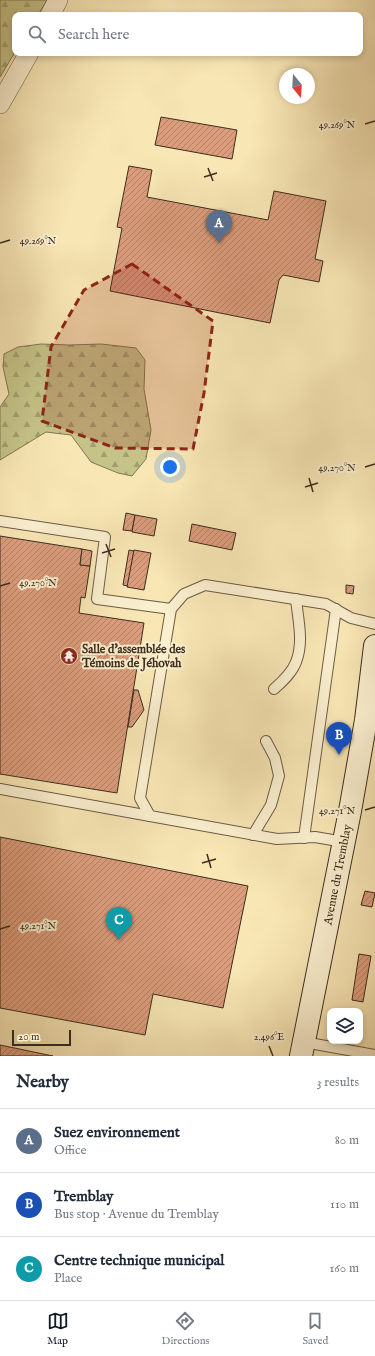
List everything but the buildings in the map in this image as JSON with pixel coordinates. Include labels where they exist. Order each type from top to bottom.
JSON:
[{"type":"main road","name":"Avenue du Tremblay","points":[[302,1049],[344,842],[366,720],[375,646]]},
{"type":"street","points":[[52,12],[58,0]]},
{"type":"street","points":[[0,104],[27,56]]},
{"type":"lane","points":[[0,521],[105,537],[97,599],[171,609]]},
{"type":"lane","points":[[150,816],[140,798],[171,609],[184,594],[205,585],[296,599],[326,604],[351,618],[375,624]]},
{"type":"lane","points":[[274,689],[285,679],[296,663],[301,640],[296,599]]},
{"type":"lane","points":[[304,838],[336,609]]},
{"type":"lane","points":[[253,835],[271,805],[279,776],[274,758],[266,741]]},
{"type":"lane","points":[[0,789],[278,839],[315,837],[344,842]]},
{"type":"lane","points":[[302,1049],[375,1055]]},
{"type":"highlighted area","points":[[132,264],[213,321],[204,393],[193,449],[115,448],[42,421],[51,347],[84,290]]},
{"type":"green space","points":[[0,0],[47,0],[40,12],[12,12],[13,56],[0,77]]},
{"type":"green space","points":[[41,344],[101,344],[136,348],[145,360],[144,389],[151,430],[146,459],[132,476],[118,473],[91,462],[71,435],[46,432],[0,460],[0,407],[9,394],[3,367],[4,354],[18,347]]},
{"type":"place","name":"Suez environnement","points":[[219,243]]},
{"type":"place","name":"Salle d'assemblée des Témoins de Jéhovah","points":[[69,656]]},
{"type":"place","name":"Tremblay","points":[[339,755]]},
{"type":"place","name":"Centre technique municipal","points":[[119,940]]}]
